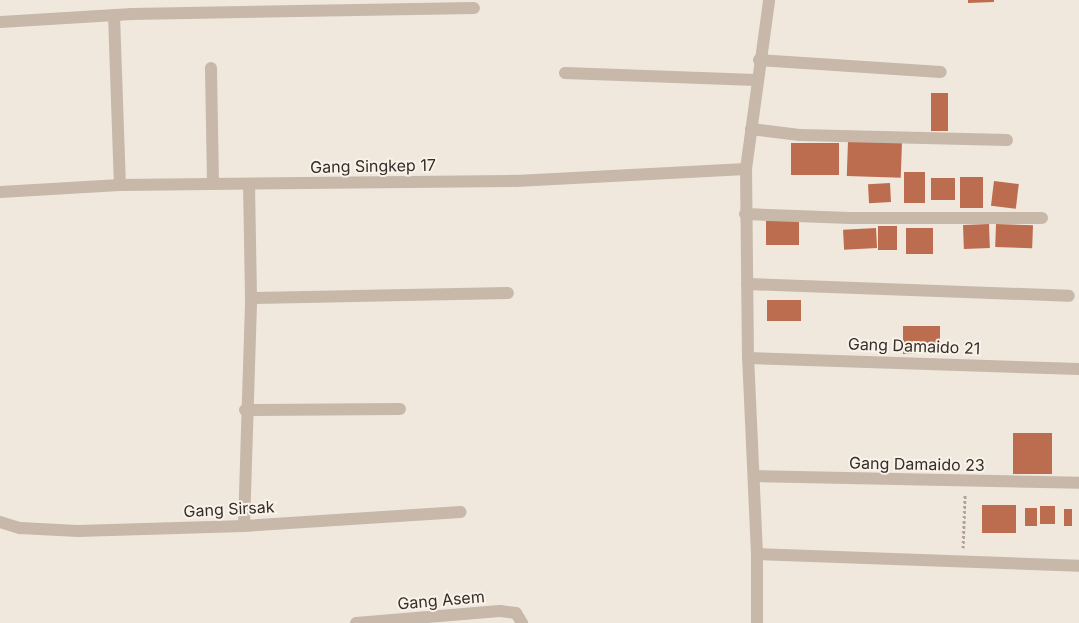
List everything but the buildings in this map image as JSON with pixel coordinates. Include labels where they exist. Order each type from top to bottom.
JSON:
[{"type":"street","points":[[757,623],[757,554],[748,358],[745,214],[746,170],[756,80],[770,0]]},
{"type":"street","points":[[0,22],[114,15],[474,8]]},
{"type":"street","points":[[114,15],[120,185]]},
{"type":"street","points":[[759,60],[941,72]]},
{"type":"street","points":[[211,68],[213,183]]},
{"type":"street","points":[[565,73],[756,80]]},
{"type":"street","points":[[751,129],[800,135],[1007,140]]},
{"type":"street","name":"Gang Singkep 17","points":[[0,192],[120,185],[213,183],[516,181],[746,170]]},
{"type":"street","points":[[244,526],[245,410],[251,298],[248,184]]},
{"type":"street","points":[[745,214],[850,218],[1042,218]]},
{"type":"street","points":[[747,284],[1070,296]]},
{"type":"street","points":[[251,298],[508,293]]},
{"type":"street","name":"Gang Damaido 21","points":[[748,358],[1079,369]]},
{"type":"street","points":[[245,410],[400,408]]},
{"type":"street","name":"Gang Damaido 23","points":[[754,476],[1079,484]]},
{"type":"street","name":"Gang Sirsak","points":[[0,522],[20,528],[78,531],[244,526],[461,512]]},
{"type":"street","points":[[757,554],[1079,566]]},
{"type":"street","name":"Gang Asem","points":[[356,623],[500,612],[516,614],[522,623]]},
{"type":"path","points":[[961,561],[966,529],[964,481]]}]
